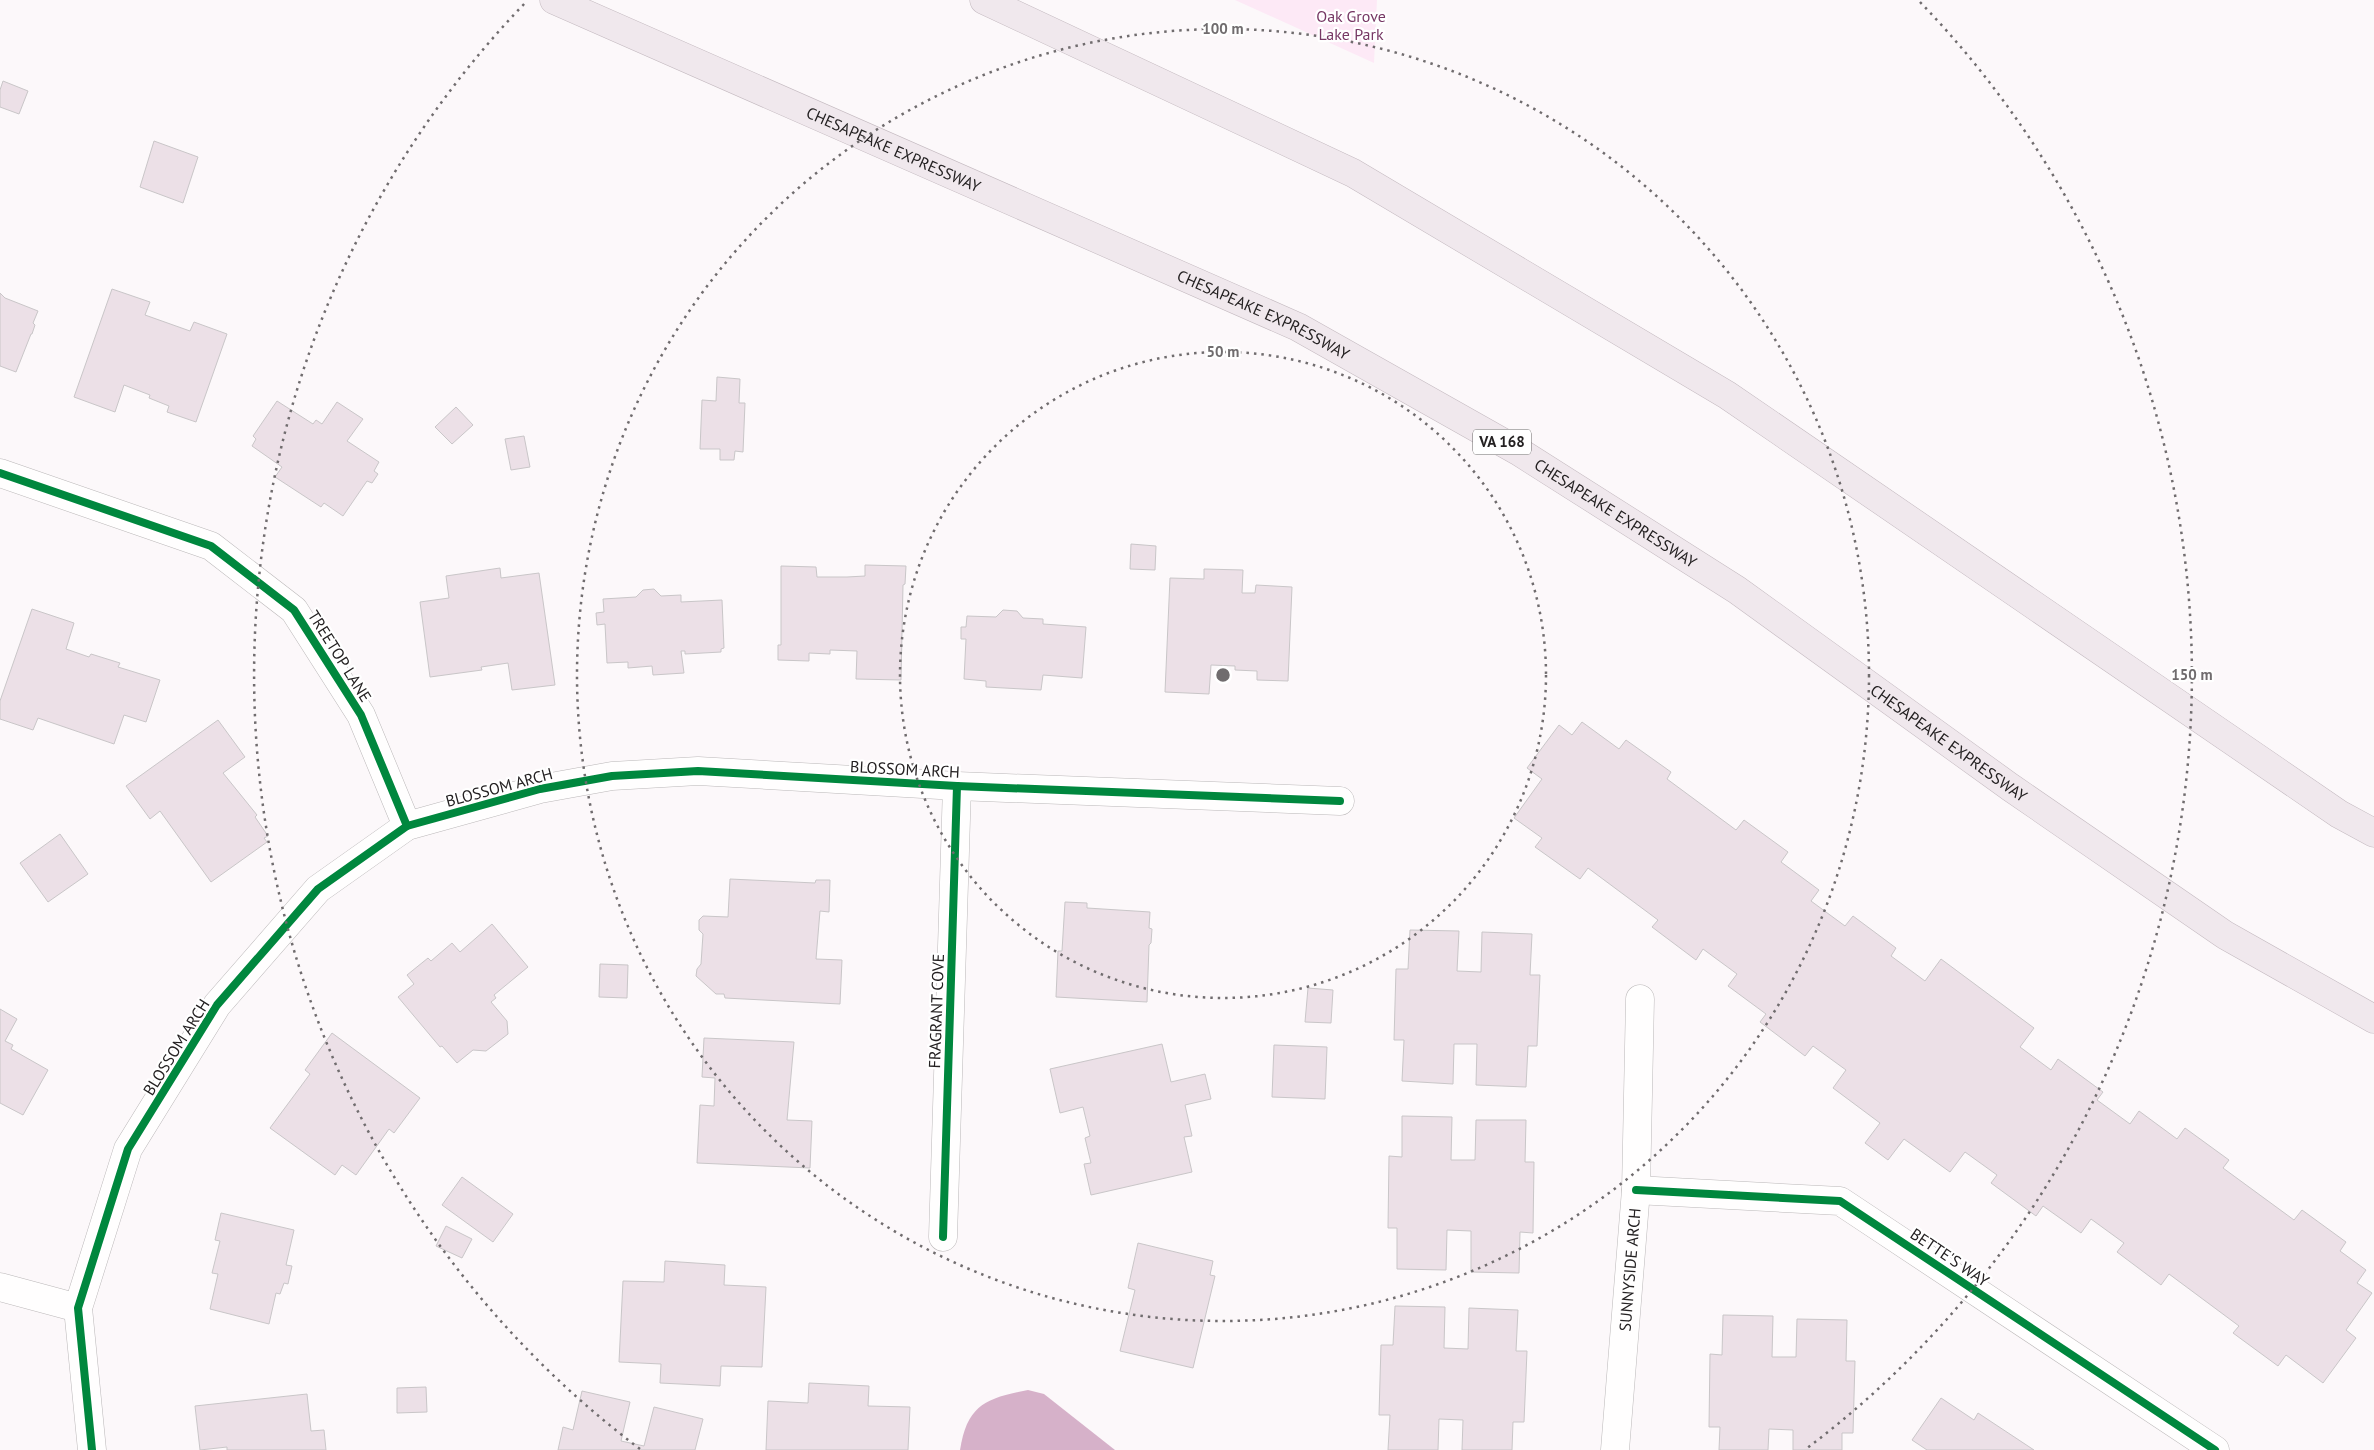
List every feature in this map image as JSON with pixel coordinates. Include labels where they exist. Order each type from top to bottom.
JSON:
[{"type":"highway","name":"CHESAPEAKE EXPRESSWAY","points":[[554,0],[1298,327],[1518,451],[1737,590],[2010,787],[2218,929],[2374,1019]]},
{"type":"highway","points":[[984,0],[1353,173],[1727,395],[2339,814],[2374,833]]},
{"type":"street","name":"TREETOP LANE","points":[[0,472],[211,546],[294,610],[361,715],[406,826]]},
{"type":"street","name":"BLOSSOM ARCH","points":[[92,1450],[78,1308],[128,1149],[217,1005],[318,889],[406,826],[540,789],[612,776],[698,771],[957,786],[1340,801]]},
{"type":"street","name":"FRAGRANT COVE","points":[[943,1237],[957,786]]},
{"type":"street","name":"SUNNYSIDE ARCH","points":[[1615,1450],[1636,1190],[1640,999]]},
{"type":"street","name":"BETTE'S WAY","points":[[1636,1190],[1840,1201],[2215,1450]]},
{"type":"street","points":[[0,1287],[78,1308]]},
{"type":"green space","name":"Oak Grove Lake Park","points":[[1235,0],[1377,0],[1374,63]]},
{"type":"shaded area","points":[[1028,1390],[1044,1394],[1115,1450],[960,1450],[968,1423],[981,1406],[1001,1396]]},
{"type":"building","points":[[3,81],[28,91],[19,114],[0,107],[0,90]]},
{"type":"building","points":[[154,141],[198,157],[183,203],[140,187]]},
{"type":"building","points":[[112,289],[150,302],[145,315],[190,331],[194,322],[227,334],[196,422],[167,412],[169,406],[149,398],[150,395],[124,385],[115,412],[74,397]]},
{"type":"building","points":[[0,293],[5,298],[38,311],[33,323],[35,325],[32,334],[16,372],[0,366]]},
{"type":"building","points":[[717,377],[740,379],[739,403],[745,403],[743,452],[735,451],[734,460],[720,460],[720,449],[700,449],[702,400],[716,401]]},
{"type":"building","points":[[277,401],[313,424],[316,420],[322,424],[337,402],[363,419],[347,441],[379,462],[374,471],[378,474],[372,483],[367,481],[343,516],[324,503],[321,507],[275,477],[282,467],[252,446],[256,439],[253,436]]},
{"type":"building","points":[[456,407],[473,425],[452,444],[435,427]]},
{"type":"building","points":[[524,436],[530,467],[511,470],[505,439]]},
{"type":"building","points":[[1131,544],[1156,546],[1155,570],[1130,569]]},
{"type":"building","points":[[865,565],[906,566],[905,584],[903,585],[901,680],[856,679],[857,651],[830,650],[830,654],[809,653],[809,661],[778,660],[778,645],[781,645],[781,566],[816,567],[817,577],[847,577],[865,576]]},
{"type":"building","points":[[500,568],[501,578],[539,573],[555,685],[512,690],[508,663],[481,667],[482,670],[430,677],[420,602],[449,598],[446,576]]},
{"type":"building","points":[[1204,569],[1243,570],[1242,593],[1255,593],[1256,585],[1292,587],[1288,681],[1257,680],[1257,671],[1235,670],[1235,666],[1211,665],[1209,694],[1165,692],[1170,578],[1204,579]]},
{"type":"building","points":[[654,589],[661,596],[681,595],[681,602],[722,600],[724,648],[721,649],[721,652],[685,654],[685,651],[681,651],[684,673],[653,675],[652,666],[628,668],[628,662],[607,663],[605,624],[597,625],[596,613],[604,612],[603,599],[636,597],[643,590]]},
{"type":"building","points":[[32,609],[74,623],[66,649],[89,657],[91,654],[120,663],[118,667],[160,680],[146,722],[124,715],[114,744],[38,718],[33,730],[0,719],[0,701]]},
{"type":"building","points":[[1003,610],[1017,611],[1023,618],[1043,619],[1043,624],[1086,627],[1082,678],[1043,675],[1041,690],[986,687],[986,681],[964,679],[966,639],[961,639],[961,627],[966,627],[967,616],[996,617]]},
{"type":"building","points":[[218,720],[245,757],[223,773],[257,815],[255,817],[268,836],[264,838],[267,842],[211,882],[160,811],[150,819],[126,786]]},
{"type":"building","points":[[1582,722],[1619,749],[1626,740],[1671,772],[1667,779],[1736,830],[1744,820],[1788,852],[1781,862],[1819,890],[1811,901],[1845,926],[1853,916],[1896,948],[1891,956],[1925,981],[1941,959],[2034,1028],[2020,1047],[2051,1070],[2058,1059],[2103,1092],[2097,1100],[2130,1124],[2139,1111],[2177,1139],[2185,1128],[2229,1160],[2223,1168],[2294,1220],[2302,1210],[2346,1242],[2340,1251],[2366,1270],[2357,1283],[2372,1293],[2346,1330],[2356,1338],[2323,1383],[2286,1355],[2278,1366],[2233,1333],[2239,1326],[2169,1274],[2161,1285],[2117,1252],[2124,1243],[2091,1219],[2081,1233],[2043,1206],[2036,1216],[1991,1183],[1997,1175],[1965,1152],[1950,1172],[1904,1139],[1888,1160],[1865,1143],[1880,1123],[1833,1088],[1846,1070],[1813,1046],[1805,1056],[1760,1022],[1766,1014],[1728,986],[1737,974],[1703,949],[1696,960],[1652,927],[1658,920],[1588,868],[1580,879],[1535,847],[1542,838],[1514,818],[1542,779],[1527,768],[1559,725],[1572,735]]},
{"type":"building","points":[[60,834],[88,874],[48,902],[20,863]]},
{"type":"building","points":[[730,879],[815,883],[816,880],[830,880],[829,912],[820,911],[816,959],[842,960],[840,1004],[725,998],[724,994],[716,994],[696,976],[697,969],[701,964],[703,934],[699,930],[699,920],[703,916],[728,917]]},
{"type":"building","points":[[1065,902],[1087,903],[1087,908],[1150,912],[1149,928],[1152,929],[1151,943],[1149,945],[1147,1002],[1056,997],[1058,951],[1062,951]]},
{"type":"building","points":[[492,924],[528,967],[494,995],[496,998],[491,1002],[507,1021],[508,1034],[486,1051],[473,1050],[457,1063],[442,1046],[440,1047],[398,997],[414,984],[407,975],[428,958],[431,961],[452,943],[460,952]]},
{"type":"building","points":[[1410,930],[1459,931],[1457,971],[1481,972],[1482,932],[1532,934],[1530,975],[1540,975],[1537,1046],[1528,1046],[1526,1087],[1476,1085],[1477,1044],[1454,1044],[1453,1084],[1402,1081],[1404,1040],[1394,1040],[1396,969],[1408,969]]},
{"type":"building","points":[[600,964],[628,965],[627,998],[599,997]]},
{"type":"building","points":[[1308,988],[1333,990],[1331,1023],[1305,1022]]},
{"type":"building","points":[[0,1009],[17,1019],[5,1041],[13,1045],[11,1049],[48,1070],[23,1115],[0,1103]]},
{"type":"building","points":[[332,1033],[420,1098],[394,1133],[389,1129],[356,1175],[342,1165],[335,1175],[270,1128],[310,1074],[305,1070]]},
{"type":"building","points":[[704,1038],[794,1042],[787,1120],[812,1121],[810,1168],[697,1163],[700,1105],[714,1106],[715,1078],[702,1077]]},
{"type":"building","points":[[1162,1044],[1171,1082],[1205,1074],[1211,1099],[1185,1105],[1192,1136],[1184,1137],[1192,1172],[1091,1195],[1084,1164],[1091,1163],[1085,1138],[1090,1136],[1083,1107],[1060,1113],[1050,1069]]},
{"type":"building","points":[[1274,1045],[1327,1047],[1325,1099],[1272,1097]]},
{"type":"building","points":[[1402,1116],[1452,1117],[1451,1160],[1475,1160],[1476,1120],[1526,1120],[1525,1162],[1534,1162],[1533,1233],[1520,1232],[1519,1273],[1471,1272],[1471,1231],[1447,1230],[1446,1270],[1397,1269],[1397,1228],[1388,1228],[1389,1156],[1402,1157]]},
{"type":"building","points":[[462,1177],[513,1214],[493,1242],[442,1205]]},
{"type":"building","points":[[221,1213],[294,1230],[286,1265],[292,1266],[288,1284],[284,1283],[280,1294],[276,1293],[269,1324],[210,1309],[218,1274],[212,1273],[220,1241],[215,1240]]},
{"type":"building","points":[[446,1226],[472,1239],[462,1258],[436,1246]]},
{"type":"building","points":[[1138,1243],[1213,1261],[1210,1275],[1215,1276],[1193,1368],[1120,1351],[1135,1290],[1128,1288]]},
{"type":"building","points":[[665,1261],[725,1265],[724,1285],[766,1287],[762,1367],[721,1366],[720,1386],[660,1383],[661,1364],[619,1362],[623,1281],[664,1282]]},
{"type":"building","points":[[1395,1306],[1445,1307],[1444,1348],[1468,1349],[1469,1308],[1518,1310],[1516,1351],[1527,1351],[1524,1422],[1513,1422],[1512,1450],[1462,1450],[1463,1420],[1439,1419],[1438,1450],[1388,1450],[1390,1415],[1379,1415],[1381,1345],[1393,1345]]},
{"type":"building","points":[[1723,1315],[1773,1316],[1772,1357],[1796,1357],[1797,1319],[1847,1320],[1846,1361],[1855,1361],[1853,1433],[1842,1433],[1842,1450],[1793,1450],[1793,1430],[1769,1429],[1768,1450],[1719,1450],[1720,1427],[1709,1427],[1710,1354],[1722,1355]]},
{"type":"building","points":[[809,1383],[869,1386],[868,1406],[910,1407],[908,1450],[766,1450],[768,1401],[808,1403]]},
{"type":"building","points":[[426,1387],[427,1412],[397,1413],[397,1388]]},
{"type":"building","points":[[582,1391],[630,1402],[621,1441],[644,1446],[654,1407],[703,1419],[695,1450],[558,1450],[563,1427],[573,1430]]},
{"type":"building","points":[[307,1394],[311,1431],[324,1430],[326,1450],[227,1450],[227,1447],[200,1450],[195,1406]]},
{"type":"building","points":[[1941,1398],[1974,1420],[1978,1413],[2034,1450],[1927,1450],[1912,1440]]},
{"type":"cycle path","points":[[0,473],[211,546],[294,610],[361,715],[407,826]]},
{"type":"cycle path","points":[[92,1450],[78,1308],[128,1149],[217,1005],[318,889],[407,826],[540,789],[612,776],[698,771],[957,786],[1340,801]]},
{"type":"cycle path","points":[[943,1237],[957,786]]},
{"type":"cycle path","points":[[1636,1190],[1840,1201],[2215,1450]]}]
